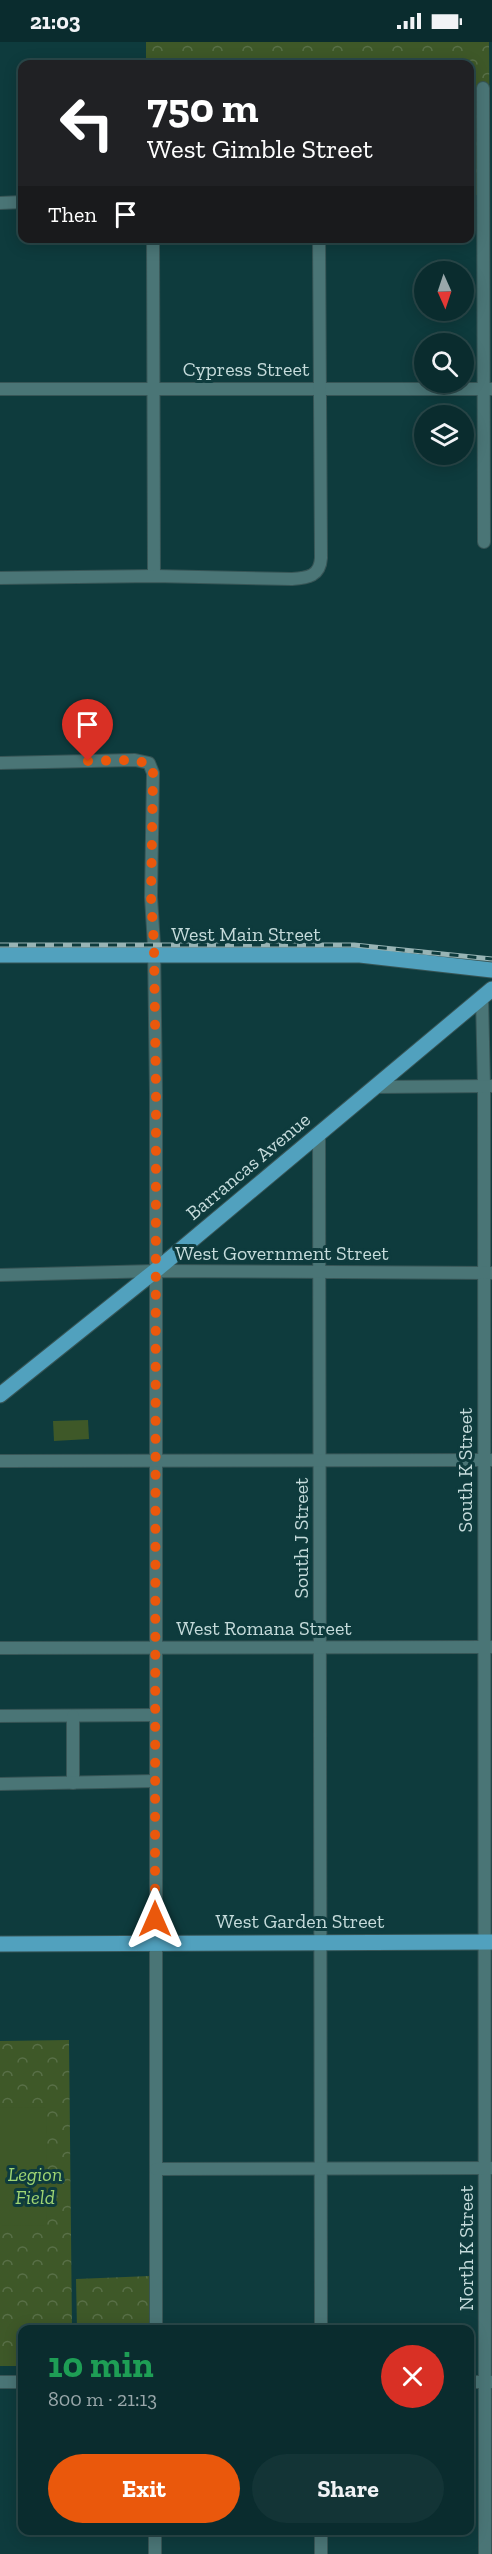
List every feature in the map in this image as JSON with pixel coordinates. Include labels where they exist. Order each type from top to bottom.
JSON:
[{"type":"main road","name":"West Main Street","points":[[0,955],[360,955],[492,970]]},
{"type":"main road","name":"Barrancas Avenue","points":[[0,1395],[154,1272],[487,993]]},
{"type":"main road","name":"West Garden Street","points":[[0,1944],[489,1942]]},
{"type":"street","points":[[483,88],[483,201],[488,389],[484,542]]},
{"type":"street","points":[[474,201],[483,201]]},
{"type":"street","points":[[0,202],[18,202]]},
{"type":"street","points":[[153,243],[154,576]]},
{"type":"street","points":[[0,578],[154,576],[292,579],[313,576],[319,570],[322,478],[319,243]]},
{"type":"street","name":"Cypress Street","points":[[0,389],[488,389]]},
{"type":"street","points":[[0,763],[135,760],[151,765],[154,789],[151,897],[154,954],[156,2325]]},
{"type":"street","name":"South K Street","points":[[487,993],[489,1942]]},
{"type":"street","points":[[376,1087],[488,1086]]},
{"type":"street","name":"South J Street","points":[[319,1133],[321,2325]]},
{"type":"street","name":"West Government Street","points":[[0,1275],[154,1272],[488,1273]]},
{"type":"street","points":[[0,1461],[488,1460]]},
{"type":"street","name":"West Romana Street","points":[[0,1648],[489,1647]]},
{"type":"street","points":[[0,1716],[155,1715]]},
{"type":"street","points":[[73,1716],[73,1783]]},
{"type":"street","points":[[0,1784],[155,1781]]},
{"type":"street","name":"North K Street","points":[[485,2554],[489,2382],[489,1942]]},
{"type":"street","points":[[156,2169],[489,2168]]},
{"type":"street","points":[[0,2382],[18,2382]]},
{"type":"street","points":[[155,2535],[155,2554]]},
{"type":"street","points":[[321,2535],[321,2554]]},
{"type":"green space","points":[[146,42],[489,42],[490,195],[474,195],[474,60],[146,60]]},
{"type":"green space","points":[[88,1420],[89,1439],[54,1441],[53,1421]]},
{"type":"green space","name":"Legion Field","points":[[69,2040],[72,2325],[18,2325],[18,2366],[0,2366],[0,2041]]},
{"type":"green space","points":[[0,2107],[47,2108],[46,2226],[0,2225]]},
{"type":"green space","points":[[150,2276],[150,2325],[77,2325],[76,2279]]},
{"type":"railway","points":[[0,945],[354,945],[492,959]]},
{"type":"route","points":[[88,761],[135,760],[148,763],[153,773],[154,789],[151,897],[156,1094],[155,1919]]}]
